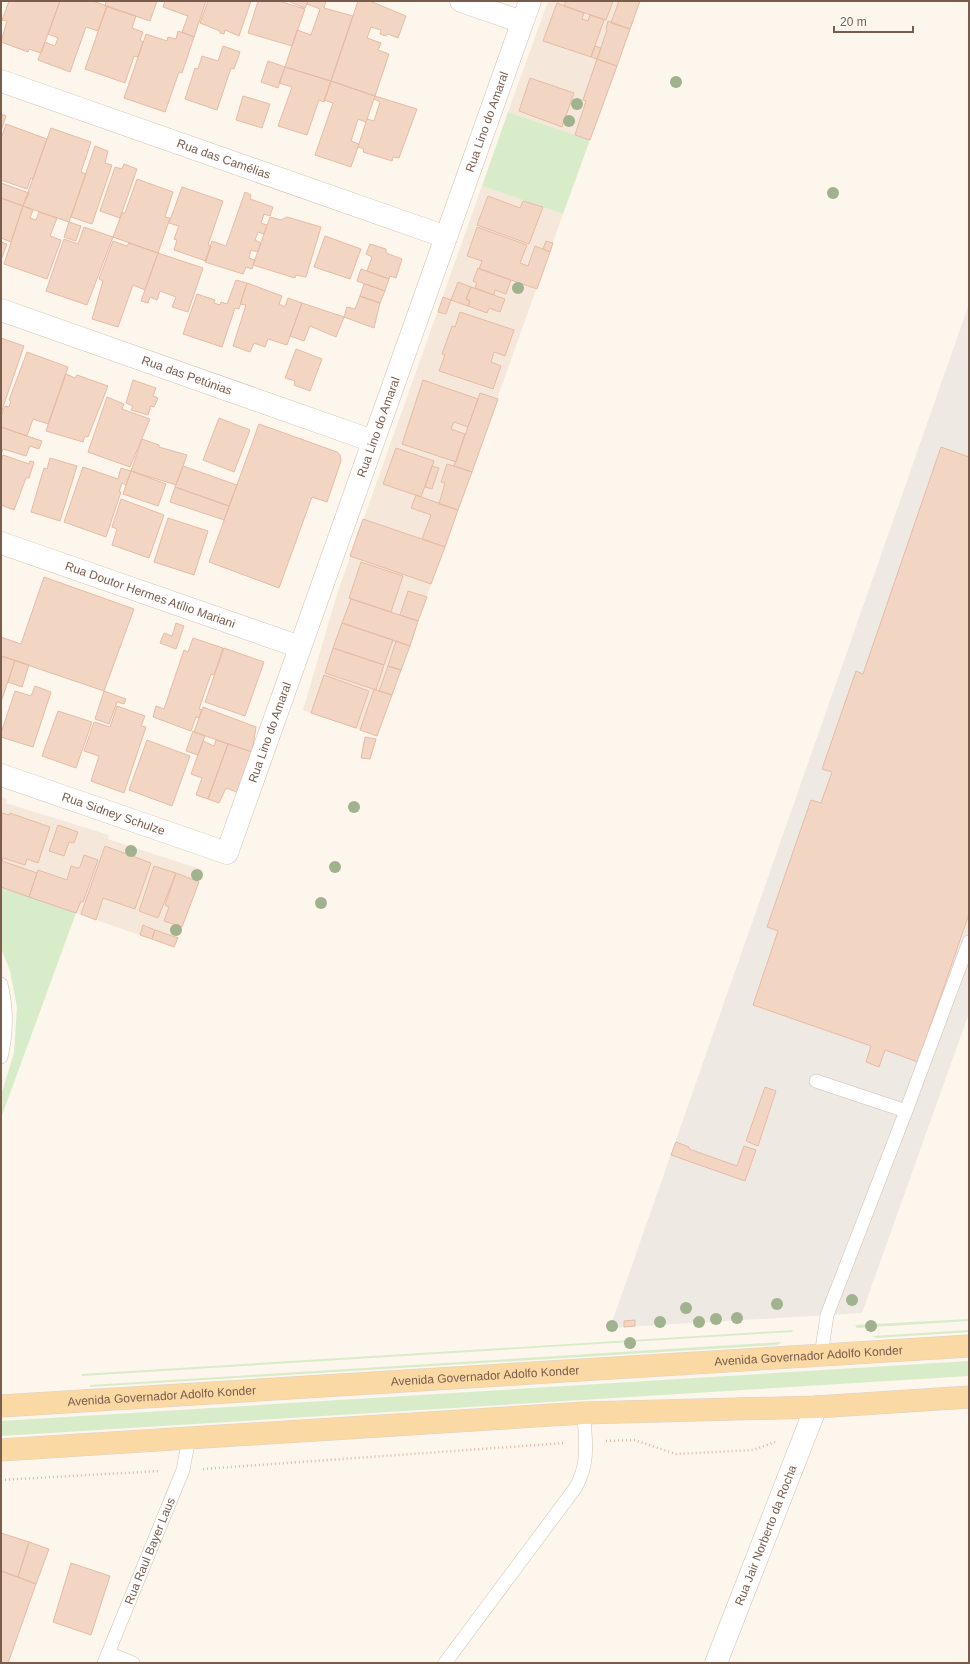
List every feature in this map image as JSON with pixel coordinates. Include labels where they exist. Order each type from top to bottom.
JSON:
[{"type":"main road","name":"Avenida Governador Adolfo Konder","points":[[1,1406],[969,1346]]},
{"type":"main road","points":[[1,1450],[584,1413],[816,1407],[969,1397]]},
{"type":"street","points":[[461,1],[522,22]]},
{"type":"street","name":"Rua Lino do Amaral","points":[[227,853],[530,1]]},
{"type":"street","name":"Rua das Camélias","points":[[1,81],[446,236]]},
{"type":"street","name":"Rua das Petúnias","points":[[1,310],[373,441]]},
{"type":"street","name":"Rua Doutor Hermes Atílio Mariani","points":[[1,543],[300,647]]},
{"type":"street","name":"Rua Sidney Schulze","points":[[1,775],[227,853]]},
{"type":"street","name":"Rua Jair Norberto da Rocha","points":[[716,1663],[816,1407]]},
{"type":"lane","points":[[821,1356],[827,1315],[906,1111],[969,942]]},
{"type":"lane","points":[[1,984],[6,1006],[6,1021],[1,1057]]},
{"type":"lane","points":[[816,1081],[906,1111]]},
{"type":"lane","points":[[445,1663],[576,1487],[584,1468],[586,1457],[584,1413]]},
{"type":"lane","name":"Rua Raul Bayer Laus","points":[[106,1658],[183,1470],[189,1438]]},
{"type":"lane","points":[[106,1658],[133,1663]]},
{"type":"path","points":[[1,1480],[183,1470],[585,1442],[634,1440],[676,1454],[752,1450],[805,1432]]},
{"type":"shaded area","points":[[548,1],[640,1],[590,140],[508,112]]},
{"type":"shaded area","points":[[482,186],[563,214],[377,736],[303,710],[337,594]]},
{"type":"shaded area","points":[[969,304],[969,1013],[862,1313],[610,1328]]},
{"type":"shaded area","points":[[1,797],[7,799],[6,803],[109,835],[108,839],[203,870],[174,947],[1,887]]},
{"type":"green space","points":[[508,112],[590,140],[563,214],[482,186]]},
{"type":"green space","points":[[1,887],[76,913],[1,1118],[1,1095],[14,1053],[17,1007],[10,971],[1,948]]},
{"type":"green space","points":[[969,1319],[969,1321],[857,1328],[855,1325]]},
{"type":"green space","points":[[793,1330],[792,1332],[82,1376],[82,1374]]},
{"type":"green space","points":[[969,1330],[969,1332],[877,1338],[872,1336]]},
{"type":"green space","points":[[782,1342],[777,1345],[90,1387],[90,1385]]},
{"type":"green space","points":[[969,1361],[969,1376],[1,1436],[1,1421]]},
{"type":"building","points":[[9,1],[60,1],[41,53],[29,49],[28,52],[1,42],[7,21],[2,20]]},
{"type":"building","points":[[60,1],[92,1],[107,6],[98,31],[86,27],[70,72],[38,60],[45,42],[55,46],[58,38],[48,34]]},
{"type":"building","points":[[106,1],[157,1],[150,21],[105,6]]},
{"type":"building","points":[[165,1],[206,1],[194,37],[182,32],[188,16],[163,7]]},
{"type":"building","points":[[208,1],[251,1],[239,36],[225,30],[224,34],[220,33],[220,31],[200,23]]},
{"type":"building","points":[[258,1],[279,1],[305,9],[292,46],[248,33]]},
{"type":"building","points":[[288,1],[308,1],[305,8]]},
{"type":"building","points":[[308,1],[326,1],[324,8],[353,16],[331,81],[285,67],[297,30],[311,35],[320,9],[307,4]]},
{"type":"building","points":[[358,1],[370,1],[406,16],[398,38],[388,34],[386,36],[380,34],[381,30],[371,27],[367,38],[381,43],[378,50],[389,54],[375,96],[331,81]]},
{"type":"building","points":[[566,1],[613,1],[606,20],[564,6]]},
{"type":"building","points":[[619,1],[640,1],[630,29],[611,23]]},
{"type":"building","points":[[557,3],[584,13],[582,19],[588,21],[590,15],[604,20],[591,57],[543,41]]},
{"type":"building","points":[[107,6],[136,16],[132,28],[143,32],[140,40],[143,42],[138,57],[134,56],[125,83],[85,69]]},
{"type":"building","points":[[608,21],[630,29],[617,66],[597,59],[607,30]]},
{"type":"building","points":[[178,31],[194,37],[182,73],[179,72],[165,112],[124,98],[146,34],[167,41],[168,37],[176,39]]},
{"type":"building","points":[[223,46],[240,52],[234,69],[231,68],[217,110],[185,99],[195,68],[198,69],[202,56],[218,61]]},
{"type":"building","points":[[595,46],[601,48],[597,59],[591,57]]},
{"type":"building","points":[[597,59],[617,66],[590,140],[575,135],[586,101],[583,100]]},
{"type":"building","points":[[268,61],[285,67],[278,88],[261,82]]},
{"type":"building","points":[[285,67],[331,81],[324,102],[319,100],[307,135],[278,126],[292,87],[279,83]]},
{"type":"building","points":[[530,78],[574,93],[562,127],[519,111]]},
{"type":"building","points":[[331,81],[375,96],[366,122],[358,119],[351,141],[359,144],[351,167],[315,155],[333,103],[324,100]]},
{"type":"building","points":[[243,96],[270,104],[262,128],[236,120]]},
{"type":"building","points":[[375,96],[417,109],[399,158],[393,157],[392,161],[363,152],[364,149],[358,147],[367,119],[374,121],[380,102],[374,99]]},
{"type":"building","points":[[1,114],[6,116],[1,131]]},
{"type":"building","points":[[6,124],[47,139],[33,179],[31,178],[27,189],[1,180],[1,139]]},
{"type":"building","points":[[51,128],[91,142],[81,172],[86,174],[69,222],[23,206]]},
{"type":"building","points":[[95,146],[108,151],[105,163],[112,165],[92,224],[71,217]]},
{"type":"building","points":[[124,164],[137,169],[120,218],[100,211],[115,167],[122,169]]},
{"type":"building","points":[[137,179],[173,192],[165,217],[170,218],[158,253],[113,237],[122,213],[125,213]]},
{"type":"building","points":[[1,183],[29,193],[23,206],[1,198]]},
{"type":"building","points":[[182,187],[223,201],[208,245],[211,246],[206,261],[174,250],[177,240],[174,239],[179,226],[169,223]]},
{"type":"building","points":[[245,192],[251,195],[250,199],[273,207],[270,216],[264,214],[261,223],[267,225],[264,234],[258,232],[255,240],[261,243],[258,252],[251,250],[249,258],[255,260],[252,269],[246,267],[243,274],[205,262],[212,241],[226,246]]},
{"type":"building","points":[[488,196],[520,208],[523,201],[543,207],[529,244],[477,225]]},
{"type":"building","points":[[1,198],[23,206],[11,242],[1,238]]},
{"type":"building","points":[[23,206],[33,210],[30,218],[36,220],[39,212],[57,218],[50,236],[61,240],[47,279],[4,264]]},
{"type":"building","points":[[270,217],[281,220],[287,217],[321,227],[306,277],[296,275],[295,278],[253,265]]},
{"type":"building","points":[[69,222],[81,226],[76,241],[64,237]]},
{"type":"building","points":[[84,227],[113,237],[87,305],[46,291],[64,239],[78,244]]},
{"type":"building","points":[[477,227],[527,245],[520,263],[528,266],[535,246],[550,252],[537,289],[479,269],[482,261],[467,256]]},
{"type":"building","points":[[325,236],[361,249],[350,279],[314,267]]},
{"type":"building","points":[[113,241],[127,246],[129,243],[158,253],[145,290],[133,285],[118,327],[92,319],[103,281],[99,279]]},
{"type":"building","points":[[546,241],[553,243],[550,252],[543,249]]},
{"type":"building","points":[[1,242],[7,244],[1,260]]},
{"type":"building","points":[[370,244],[386,249],[386,253],[402,259],[396,278],[390,276],[389,279],[367,271],[372,257],[366,254]]},
{"type":"building","points":[[158,253],[203,268],[188,312],[172,307],[176,297],[160,291],[157,300],[150,297],[148,303],[141,301]]},
{"type":"building","points":[[478,268],[511,280],[506,294],[495,290],[494,295],[475,288],[477,283],[473,281]]},
{"type":"building","points":[[361,269],[389,279],[385,291],[357,281]]},
{"type":"building","points":[[236,280],[247,283],[239,309],[235,308],[222,347],[183,334],[197,294],[215,300],[214,303],[220,305],[221,302],[227,304]]},
{"type":"building","points":[[458,282],[471,287],[466,299],[470,301],[468,306],[451,300]]},
{"type":"building","points":[[247,283],[282,296],[279,304],[285,307],[288,298],[302,303],[287,345],[268,339],[265,347],[254,343],[250,352],[233,346],[246,305],[240,304]]},
{"type":"building","points":[[364,284],[385,291],[380,303],[360,296]]},
{"type":"building","points":[[471,287],[505,299],[500,312],[489,308],[487,313],[468,306],[470,301],[466,299]]},
{"type":"building","points":[[360,296],[380,303],[374,328],[344,317],[347,307],[355,309]]},
{"type":"building","points":[[443,297],[451,300],[446,314],[438,312]]},
{"type":"building","points":[[302,303],[344,317],[336,337],[310,326],[304,341],[290,336]]},
{"type":"building","points":[[460,312],[514,330],[505,356],[494,352],[491,362],[501,366],[493,389],[439,371],[445,355],[442,354],[452,326],[455,327]]},
{"type":"building","points":[[1,338],[24,346],[1,413]]},
{"type":"building","points":[[296,349],[322,359],[310,391],[294,385],[295,381],[285,378]]},
{"type":"building","points":[[27,352],[68,367],[48,424],[33,419],[27,436],[1,427],[1,416],[5,406],[9,407],[11,401],[9,400]]},
{"type":"building","points":[[66,374],[75,378],[77,375],[108,386],[88,437],[85,436],[83,442],[46,431]]},
{"type":"building","points":[[133,380],[156,388],[153,396],[158,398],[154,407],[151,406],[148,415],[131,410],[133,406],[126,403]]},
{"type":"building","points":[[423,380],[478,399],[468,427],[454,422],[451,429],[465,434],[456,462],[402,444]]},
{"type":"building","points":[[480,393],[498,399],[472,472],[454,466]]},
{"type":"building","points":[[107,397],[124,404],[122,409],[150,419],[130,467],[88,452]]},
{"type":"building","points":[[219,418],[250,430],[234,472],[203,460]]},
{"type":"building","points":[[259,424],[337,452],[340,455],[341,461],[327,502],[312,497],[279,588],[209,562]]},
{"type":"building","points":[[1,427],[42,441],[39,449],[30,446],[26,456],[3,449],[1,454]]},
{"type":"building","points":[[142,439],[159,445],[159,447],[187,455],[176,485],[131,471]]},
{"type":"building","points":[[941,447],[969,457],[969,914],[918,1062],[885,1050],[879,1067],[866,1062],[871,1046],[753,1005],[778,931],[767,927],[811,800],[821,803],[832,772],[822,769],[856,671],[863,674]]},
{"type":"building","points":[[396,448],[434,461],[421,497],[383,484]]},
{"type":"building","points":[[3,455],[29,464],[30,461],[34,462],[29,478],[26,478],[14,510],[1,505],[1,462]]},
{"type":"building","points":[[50,458],[77,466],[60,521],[31,512],[44,468],[47,469]]},
{"type":"building","points":[[447,464],[472,472],[458,510],[439,504],[445,483],[441,482]]},
{"type":"building","points":[[183,466],[237,485],[229,506],[175,487]]},
{"type":"building","points":[[432,466],[439,468],[432,489],[425,487]]},
{"type":"building","points":[[83,467],[118,479],[121,468],[131,471],[126,485],[122,483],[119,492],[121,492],[106,537],[64,522]]},
{"type":"building","points":[[131,471],[166,484],[158,506],[123,494]]},
{"type":"building","points":[[175,487],[229,506],[224,520],[170,502]]},
{"type":"building","points":[[416,495],[458,510],[445,547],[422,539],[431,515],[411,508]]},
{"type":"building","points":[[121,499],[164,515],[149,558],[112,545],[117,529],[112,527]]},
{"type":"building","points":[[168,518],[208,531],[194,575],[154,562]]},
{"type":"building","points":[[363,519],[445,547],[431,584],[350,556]]},
{"type":"building","points":[[361,562],[403,576],[391,612],[349,598]]},
{"type":"building","points":[[44,577],[134,609],[104,691],[1,656],[1,637],[21,644]]},
{"type":"building","points":[[408,591],[427,597],[418,621],[400,615]]},
{"type":"building","points":[[351,599],[418,621],[410,646],[342,623]]},
{"type":"building","points":[[176,623],[184,626],[176,649],[160,643],[164,633],[172,636]]},
{"type":"building","points":[[342,623],[393,640],[384,665],[333,648]]},
{"type":"building","points":[[193,638],[223,648],[214,675],[211,674],[199,709],[202,710],[199,718],[196,717],[191,731],[153,717],[156,706],[164,709],[184,650],[188,652]]},
{"type":"building","points":[[396,641],[410,646],[401,670],[388,666]]},
{"type":"building","points":[[224,648],[264,662],[245,716],[205,702]]},
{"type":"building","points":[[333,648],[384,665],[376,690],[325,673]]},
{"type":"building","points":[[1,656],[15,660],[1,702]]},
{"type":"building","points":[[15,660],[29,665],[22,687],[8,682]]},
{"type":"building","points":[[388,666],[401,670],[392,695],[379,691]]},
{"type":"building","points":[[324,675],[369,691],[356,728],[311,713]]},
{"type":"building","points":[[35,686],[51,692],[33,747],[1,737],[15,691],[31,696]]},
{"type":"building","points":[[374,689],[392,695],[377,736],[360,730]]},
{"type":"building","points":[[104,691],[126,699],[124,704],[117,702],[109,724],[95,719]]},
{"type":"building","points":[[117,706],[145,716],[141,726],[146,727],[124,793],[91,781],[99,756],[84,751],[94,722],[110,727]]},
{"type":"building","points":[[203,707],[256,727],[252,752],[194,732]]},
{"type":"building","points":[[58,711],[92,722],[76,768],[42,756]]},
{"type":"building","points":[[193,731],[205,736],[198,755],[186,751]]},
{"type":"building","points":[[365,737],[376,739],[370,759],[361,758]]},
{"type":"building","points":[[147,740],[190,756],[172,806],[129,790]]},
{"type":"building","points":[[216,740],[228,744],[208,799],[196,795],[202,778],[191,774],[203,741],[214,746]]},
{"type":"building","points":[[228,744],[252,752],[237,792],[226,788],[219,803],[208,799]]},
{"type":"building","points":[[2,813],[9,815],[10,813],[50,827],[38,863],[27,859],[25,865],[3,858],[2,861],[37,873],[29,897],[1,887]]},
{"type":"building","points":[[58,825],[78,832],[74,843],[69,842],[64,856],[49,851]]},
{"type":"building","points":[[105,846],[151,863],[135,909],[103,898],[96,920],[81,914]]},
{"type":"building","points":[[84,855],[98,860],[83,902],[81,901],[76,913],[29,897],[38,870],[67,880],[71,866],[78,868],[80,867]]},
{"type":"building","points":[[154,866],[176,873],[158,918],[139,911]]},
{"type":"building","points":[[176,873],[199,882],[182,927],[164,921],[169,907],[165,905]]},
{"type":"building","points":[[143,925],[155,930],[152,939],[140,935]]},
{"type":"building","points":[[155,930],[178,938],[174,947],[152,939]]},
{"type":"building","points":[[765,1087],[776,1091],[758,1146],[746,1141]]},
{"type":"building","points":[[676,1142],[689,1147],[689,1149],[737,1166],[744,1146],[756,1150],[745,1181],[671,1155]]},
{"type":"building","points":[[635,1320],[635,1326],[624,1327],[624,1321]]},
{"type":"building","points":[[1,1533],[29,1542],[18,1577],[1,1571]]},
{"type":"building","points":[[29,1542],[49,1549],[36,1584],[18,1577]]},
{"type":"building","points":[[71,1563],[110,1576],[91,1635],[53,1622]]},
{"type":"building","points":[[1,1571],[36,1584],[8,1663],[1,1663]]}]
